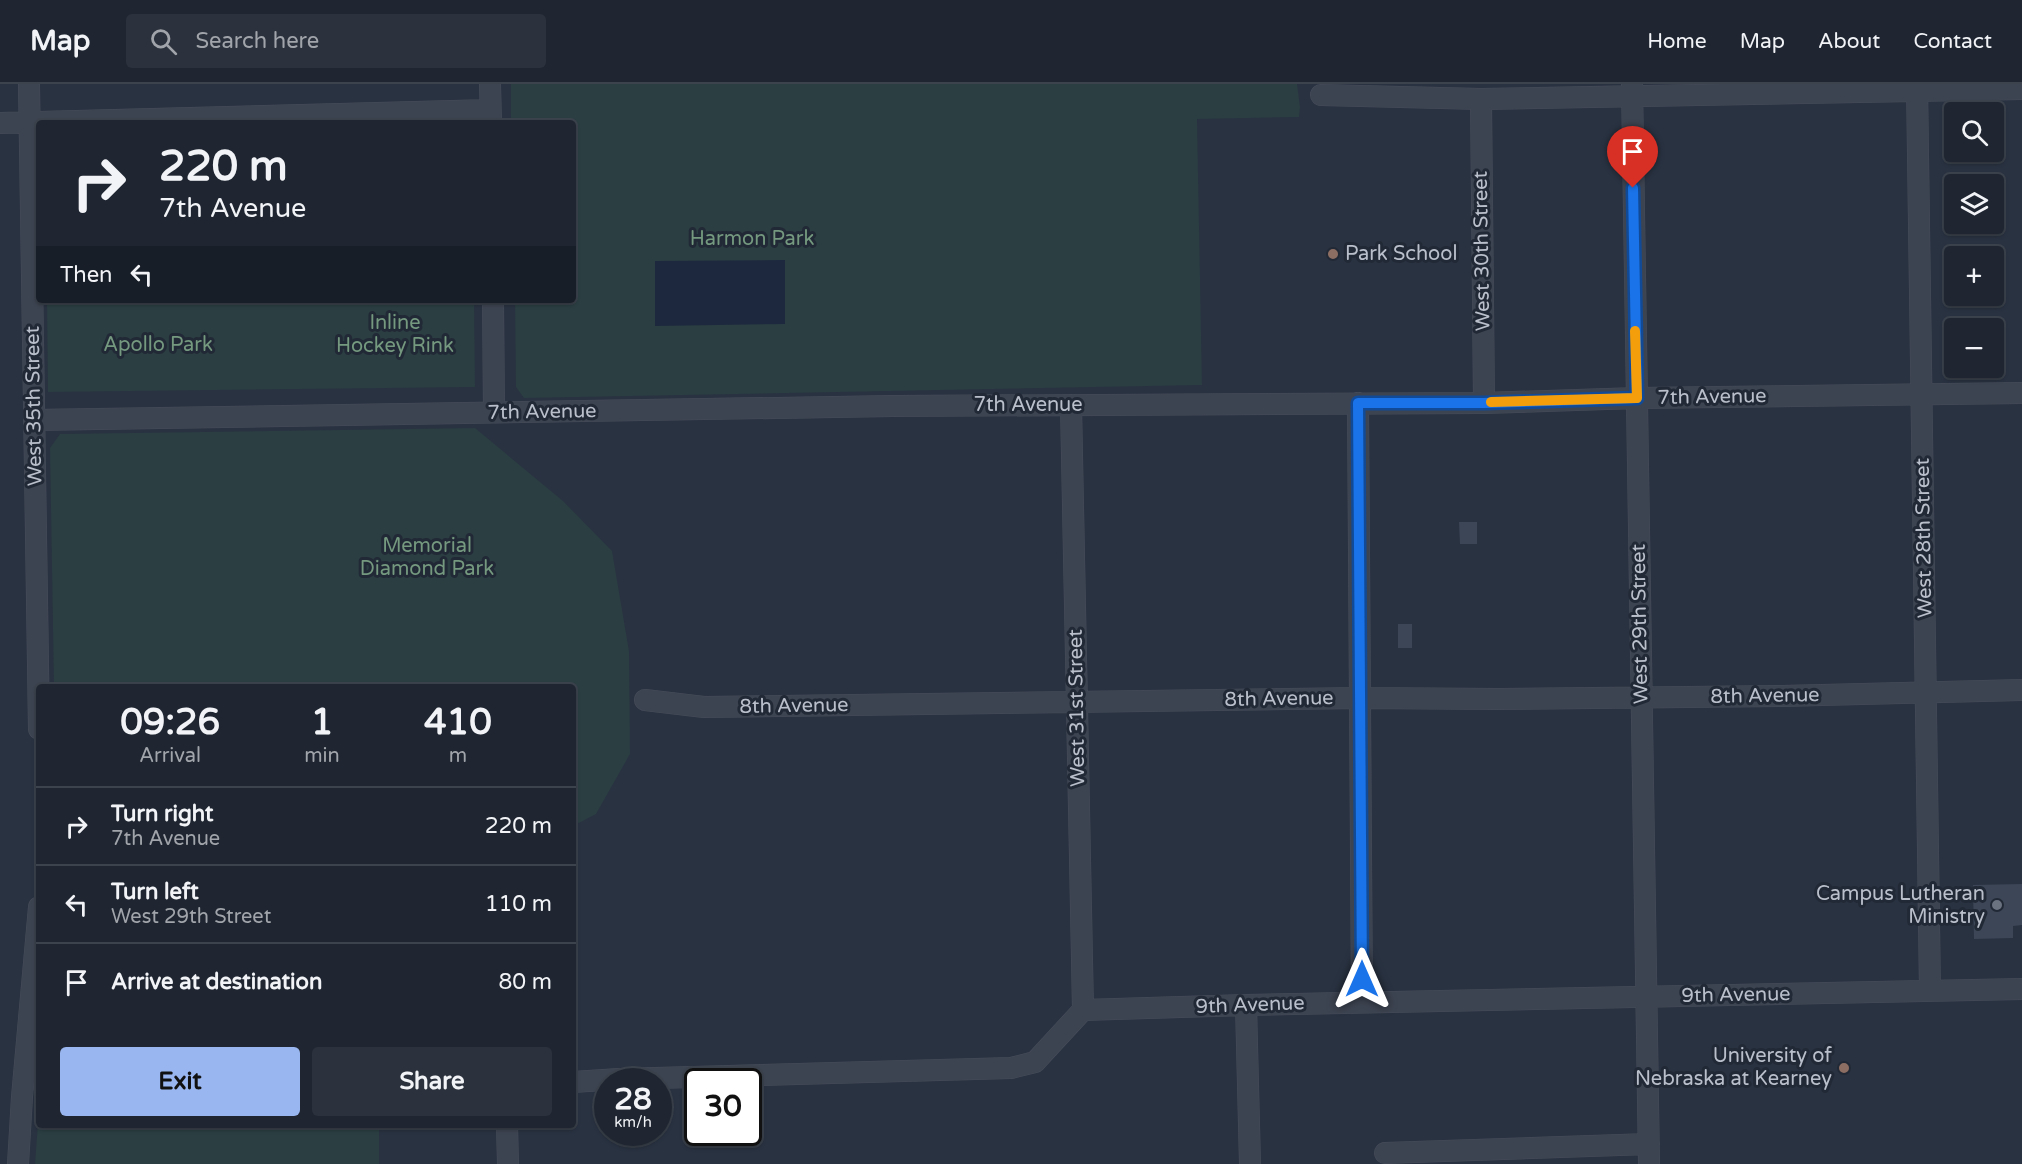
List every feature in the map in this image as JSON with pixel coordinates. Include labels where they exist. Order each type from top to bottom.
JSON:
[{"type":"street","name":"West 35th Street","points":[[29,84],[38,684]]},
{"type":"street","points":[[227,120],[490,116],[490,84]]},
{"type":"street","points":[[1321,95],[1481,99],[1632,90],[1917,87],[2022,89]]},
{"type":"street","name":"West 28th Street","points":[[1917,87],[1930,991]]},
{"type":"street","name":"West 29th Street","points":[[1632,90],[1649,1154]]},
{"type":"street","name":"West 30th Street","points":[[1481,99],[1484,403]]},
{"type":"street","points":[[0,123],[36,123]]},
{"type":"street","points":[[493,303],[494,412]]},
{"type":"street","name":"7th Avenue","points":[[34,420],[1071,405],[1484,403],[1637,398],[2022,393]]},
{"type":"street","points":[[1358,403],[1362,1002]]},
{"type":"street","name":"West 31st Street","points":[[1071,405],[1083,1010]]},
{"type":"street","name":"8th Avenue","points":[[645,700],[704,707],[1360,698],[1499,699],[2022,690]]},
{"type":"street","points":[[18,1164],[36,941]]},
{"type":"street","name":"9th Avenue","points":[[1083,1010],[2022,989]]},
{"type":"street","points":[[1246,1005],[1250,1164]]},
{"type":"street","points":[[576,1082],[1011,1068],[1035,1062],[1083,1010]]},
{"type":"street","points":[[507,1128],[508,1164]]},
{"type":"street","points":[[1385,1153],[1649,1154]]},
{"type":"green space","name":"Harmon Park","points":[[511,84],[1297,84],[1300,107],[1299,117],[1197,119],[1202,385],[524,398],[516,387],[515,303],[576,303],[576,120],[511,120]]},
{"type":"green space","name":"Apollo Park","points":[[47,303],[474,303],[475,387],[48,392]]},
{"type":"green space","name":"Memorial Diamond Park","points":[[475,428],[563,501],[612,551],[629,651],[630,754],[596,814],[576,824],[576,684],[54,684],[50,448],[60,434]]},
{"type":"green space","points":[[38,1128],[379,1128],[379,1164],[35,1164]]},
{"type":"water","points":[[785,260],[785,324],[655,326],[655,261]]},
{"type":"building","points":[[1459,522],[1477,522],[1477,544],[1460,544]]},
{"type":"building","points":[[1398,624],[1412,624],[1412,648],[1398,648]]},
{"type":"building","name":"Campus Lutheran Ministry","points":[[2022,884],[2022,925],[2013,926],[2013,938],[1974,939],[1973,885]]},
{"type":"slow traffic","points":[[1491,402],[1637,398],[1635,331]]},
{"type":"place","name":"Park School","points":[[1333,254]]},
{"type":"place","name":"Campus Lutheran Ministry","points":[[1997,905]]},
{"type":"place","name":"University of Nebraska at Kearney","points":[[1844,1068]]},
{"type":"route","points":[[1362,979],[1358,403],[1484,403],[1637,398],[1633,188]]},
{"type":"park label","name":"Inline Hockey Rink","points":[[395,334]]}]
